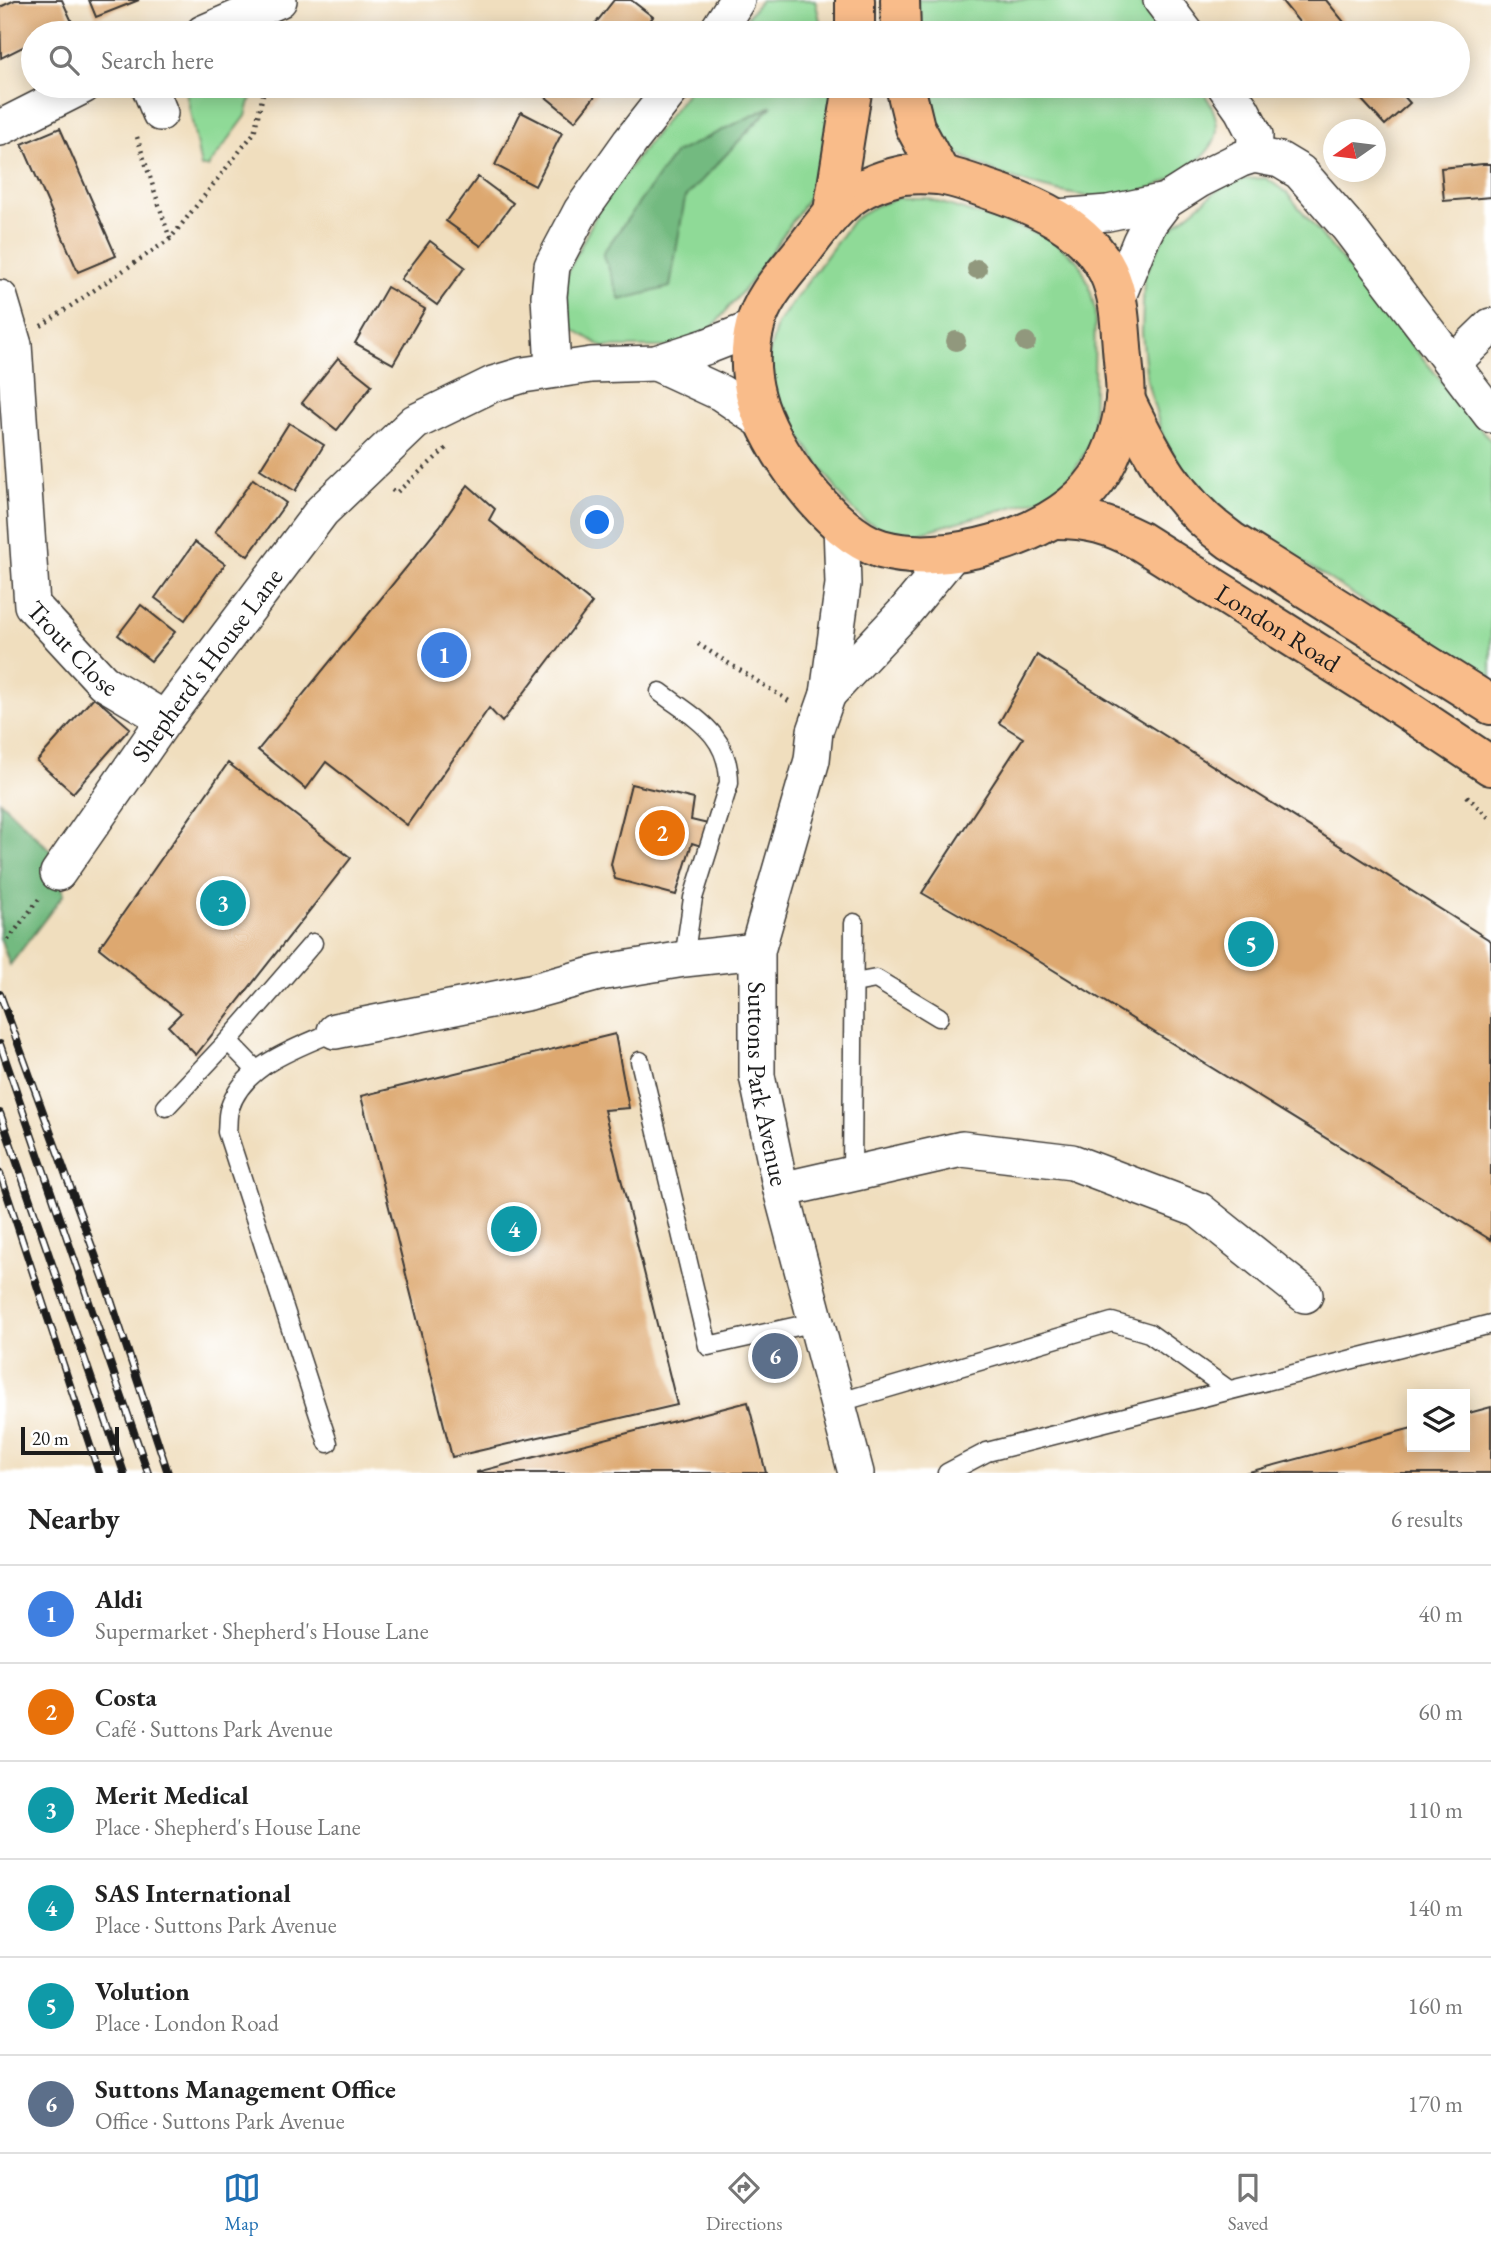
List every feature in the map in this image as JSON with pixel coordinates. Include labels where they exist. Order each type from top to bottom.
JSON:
[{"type":"main road","points":[[855,0],[855,21]]},
{"type":"main road","points":[[900,0],[901,21]]},
{"type":"main road","points":[[833,211],[851,98]]},
{"type":"main road","points":[[908,98],[915,127],[941,175]]},
{"type":"main road","points":[[902,175],[941,175],[1015,198],[1056,217],[1076,231],[1101,259],[1110,275],[1117,299],[1125,399],[1113,448],[1104,469],[1077,503],[1055,519],[1011,538],[955,551],[927,554],[880,548],[863,540],[841,524],[802,483],[765,423],[756,398],[751,369],[754,328],[762,306],[776,285],[833,211],[866,186],[885,179],[902,175]]},
{"type":"main road","name":"London Road","points":[[1125,399],[1153,456],[1173,486],[1208,525],[1491,705]]},
{"type":"main road","name":"London Road","points":[[1055,519],[1089,520],[1106,524],[1140,541],[1386,696],[1491,766]]},
{"type":"street","points":[[230,21],[278,0]]},
{"type":"street","points":[[724,21],[737,0]]},
{"type":"street","points":[[1161,0],[1177,21]]},
{"type":"street","points":[[0,128],[59,98]]},
{"type":"street","points":[[553,369],[548,296],[552,266],[581,211],[665,98]]},
{"type":"street","points":[[1234,98],[1255,135],[1254,155]]},
{"type":"street","points":[[1056,217],[1108,213],[1166,201],[1222,168],[1254,155],[1280,160],[1300,172],[1348,227],[1491,415]]},
{"type":"street","points":[[1117,299],[1150,222],[1166,201]]},
{"type":"street","name":"Trout Close","points":[[0,298],[14,345],[32,606],[103,682],[165,719]]},
{"type":"street","points":[[1452,363],[1491,326]]},
{"type":"street","name":"Shepherd's House Lane","points":[[58,873],[165,719],[322,511],[415,422],[493,384],[553,369],[656,363],[754,328]]},
{"type":"street","name":"Shepherd's House Lane","points":[[656,363],[721,393],[765,423]]},
{"type":"street","name":"Suttons Park Avenue","points":[[841,524],[843,584],[828,694],[815,731],[811,760],[757,951],[757,1076],[782,1190],[856,1473]]},
{"type":"street","name":"Suttons Park Avenue","points":[[828,694],[904,613],[955,551]]},
{"type":"street","points":[[335,1031],[530,992],[599,973],[684,959],[757,951]]},
{"type":"street","points":[[782,1190],[962,1149],[1072,1162],[1199,1210],[1304,1295]]},
{"type":"lane","points":[[660,692],[704,725],[723,747],[729,765],[729,783],[693,898],[684,959]]},
{"type":"lane","points":[[852,1174],[855,923]]},
{"type":"lane","points":[[166,1107],[228,1041],[313,943]]},
{"type":"lane","points":[[854,983],[876,979],[939,1017]]},
{"type":"lane","points":[[328,1443],[227,1132],[229,1111],[240,1088],[256,1070],[335,1031]]},
{"type":"lane","points":[[228,1041],[256,1070]]},
{"type":"lane","points":[[640,1060],[708,1346],[816,1322]]},
{"type":"lane","points":[[838,1403],[1112,1322],[1149,1333],[1229,1390]]},
{"type":"lane","points":[[947,1473],[987,1452],[1491,1324]]},
{"type":"path","points":[[14,345],[170,239],[254,133],[262,98]]},
{"type":"path","points":[[147,108],[170,239]]},
{"type":"path","points":[[368,467],[396,493],[452,443]]},
{"type":"path","points":[[698,644],[800,708],[815,731]]},
{"type":"path","points":[[8,940],[58,873]]},
{"type":"green space","points":[[761,0],[815,0],[820,21],[744,21]]},
{"type":"green space","points":[[915,0],[1139,0],[1154,21],[916,21]]},
{"type":"green space","points":[[187,98],[251,98],[246,116],[208,167],[201,167]]},
{"type":"green space","points":[[683,98],[834,98],[831,141],[811,194],[756,275],[712,328],[673,347],[603,347],[572,328],[564,280],[601,205]]},
{"type":"green space","points":[[923,98],[1207,98],[1214,111],[1217,129],[1214,141],[1206,152],[1182,172],[1139,193],[1108,198],[1084,196],[1029,184],[977,164],[942,140]]},
{"type":"green space","points":[[772,106],[685,198],[670,287],[620,300],[603,253],[675,153]]},
{"type":"green space","points":[[1266,178],[1287,193],[1491,441],[1491,684],[1222,513],[1185,474],[1163,437],[1147,381],[1142,333],[1144,277],[1166,232],[1230,180]]},
{"type":"green space","points":[[898,198],[926,198],[1049,237],[1079,262],[1089,285],[1095,310],[1093,438],[1075,470],[1061,486],[1040,499],[919,533],[885,530],[865,521],[846,503],[779,406],[769,380],[769,354],[777,324],[853,220],[875,206]]},
{"type":"green space","points":[[0,801],[54,854],[64,894],[10,965],[0,938]]},
{"type":"building","points":[[15,0],[62,0],[72,21],[21,21],[21,48],[1,58],[0,7]]},
{"type":"building","points":[[89,0],[139,0],[96,17]]},
{"type":"building","points":[[614,0],[631,0],[653,17],[650,21],[597,21]]},
{"type":"building","points":[[1281,0],[1326,0],[1343,21],[1298,21]]},
{"type":"building","points":[[547,98],[593,98],[575,121]]},
{"type":"building","points":[[1360,98],[1406,98],[1410,103],[1386,124],[1386,119],[1379,119]]},
{"type":"building","points":[[521,112],[562,133],[535,186],[495,165]]},
{"type":"building","points":[[60,128],[116,256],[78,272],[22,144]]},
{"type":"building","points":[[1491,164],[1491,197],[1444,201],[1441,168]]},
{"type":"building","points":[[478,177],[513,203],[481,246],[446,221]]},
{"type":"building","points":[[430,241],[465,267],[437,305],[401,279]]},
{"type":"building","points":[[387,287],[425,309],[393,364],[355,343]]},
{"type":"building","points":[[338,358],[372,385],[337,430],[302,403]]},
{"type":"building","points":[[289,423],[324,445],[295,491],[260,469]]},
{"type":"building","points":[[253,479],[286,503],[248,556],[215,532]]},
{"type":"building","points":[[468,485],[495,509],[489,520],[592,603],[502,722],[489,708],[407,825],[326,762],[306,789],[258,750],[440,526]]},
{"type":"building","points":[[195,542],[225,564],[185,620],[155,598]]},
{"type":"building","points":[[141,605],[175,632],[151,661],[118,635]]},
{"type":"building","points":[[1037,655],[1491,941],[1491,1240],[1016,947],[922,893],[1023,738],[999,723]]},
{"type":"building","points":[[94,697],[130,728],[73,793],[37,761]]},
{"type":"building","points":[[228,763],[351,858],[196,1055],[168,1026],[181,1013],[99,948]]},
{"type":"building","points":[[631,784],[694,799],[691,820],[708,824],[701,846],[692,843],[676,895],[615,879],[611,864]]},
{"type":"building","points":[[615,1034],[629,1108],[604,1110],[677,1405],[452,1457],[361,1096]]},
{"type":"building","points":[[785,1338],[792,1367],[764,1374],[757,1345]]},
{"type":"building","points":[[748,1402],[766,1473],[477,1473],[477,1472]]},
{"type":"building","points":[[1491,1407],[1491,1473],[1245,1473],[1407,1429],[1407,1452],[1470,1452],[1470,1413]]},
{"type":"railway","points":[[0,994],[106,1285],[168,1473]]},
{"type":"railway","points":[[0,1044],[148,1473]]},
{"type":"railway","points":[[0,1113],[124,1473]]},
{"type":"railway","points":[[0,1173],[99,1473]]},
{"type":"place","name":"Aldi","points":[[444,655]]},
{"type":"place","name":"Costa","points":[[662,833]]},
{"type":"place","name":"Merit Medical","points":[[223,903]]},
{"type":"place","name":"Volution","points":[[1251,944]]},
{"type":"place","name":"SAS International","points":[[514,1229]]},
{"type":"place","name":"Suttons Management Office","points":[[775,1356]]}]
